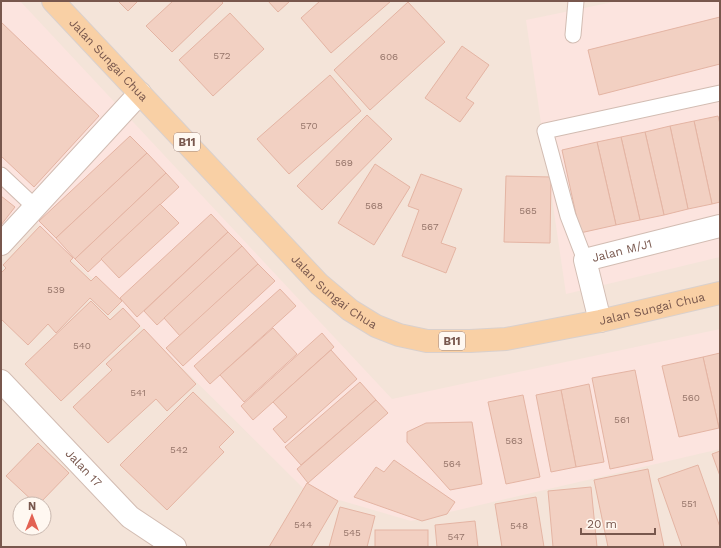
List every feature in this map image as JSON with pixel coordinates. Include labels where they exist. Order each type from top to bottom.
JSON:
[{"type":"main road","name":"Jalan Sungai Chua","points":[[53,1],[319,284],[350,310],[376,326],[399,335],[427,341],[506,339],[600,321],[720,293]]},
{"type":"street","points":[[1,244],[140,92]]},
{"type":"street","name":"Jalan M/J1","points":[[600,321],[586,260],[720,226]]},
{"type":"street","name":"Jalan 17","points":[[1,381],[130,517],[175,547]]},
{"type":"lane","points":[[573,35],[576,1]]},
{"type":"lane","points":[[586,260],[568,216],[545,130],[720,93]]},
{"type":"lane","points":[[1,175],[35,207]]},
{"type":"shaded area","points":[[1,1],[720,1],[720,547],[1,547]]},
{"type":"shaded area","points":[[1,1],[20,1],[392,399],[720,329],[720,449],[411,521],[305,490],[33,219],[1,256]]},
{"type":"shaded area","points":[[618,1],[720,1],[720,257],[566,294],[526,20]]},
{"type":"building","points":[[118,1],[138,1],[128,11]]},
{"type":"building","points":[[173,1],[221,1],[223,3],[172,52],[146,26]]},
{"type":"building","points":[[268,1],[290,1],[278,12]]},
{"type":"building","points":[[320,1],[391,1],[331,53],[301,18]]},
{"type":"building","points":[[408,2],[445,42],[370,110],[334,70]]},
{"type":"building","points":[[230,13],[264,49],[213,96],[179,60]]},
{"type":"building","points":[[720,17],[720,64],[599,95],[588,50]]},
{"type":"building","points":[[1,22],[99,116],[34,187],[1,156]]},
{"type":"building","points":[[462,46],[489,65],[466,98],[474,103],[460,122],[425,98]]},
{"type":"building","points":[[330,75],[361,111],[289,174],[257,139]]},
{"type":"building","points":[[367,115],[392,139],[322,210],[297,186]]},
{"type":"building","points":[[718,116],[720,124],[720,202],[712,204],[694,121]]},
{"type":"building","points":[[694,121],[712,204],[688,209],[670,126]]},
{"type":"building","points":[[670,126],[688,209],[664,215],[645,132]]},
{"type":"building","points":[[645,132],[664,215],[640,220],[621,137]]},
{"type":"building","points":[[130,136],[147,153],[56,238],[39,221]]},
{"type":"building","points":[[621,137],[640,220],[616,225],[597,142]]},
{"type":"building","points":[[597,142],[616,225],[580,233],[562,150]]},
{"type":"building","points":[[147,153],[166,173],[75,259],[56,238]]},
{"type":"building","points":[[375,164],[410,187],[374,245],[338,223]]},
{"type":"building","points":[[166,173],[179,187],[88,272],[75,259]]},
{"type":"building","points":[[421,174],[462,189],[441,243],[456,248],[446,273],[402,256],[419,210],[408,206]]},
{"type":"building","points":[[506,176],[551,177],[550,243],[504,242]]},
{"type":"building","points":[[1,196],[15,207],[1,225]]},
{"type":"building","points":[[160,204],[179,223],[119,278],[101,259]]},
{"type":"building","points":[[211,214],[228,232],[137,317],[120,298]]},
{"type":"building","points":[[40,226],[73,258],[70,261],[91,281],[96,276],[122,301],[108,315],[90,298],[56,333],[48,324],[28,345],[1,319],[1,273],[6,268],[3,265]]},
{"type":"building","points":[[228,232],[242,246],[157,325],[144,311]]},
{"type":"building","points":[[242,246],[258,264],[180,336],[164,318]]},
{"type":"building","points":[[258,264],[275,281],[183,366],[166,348]]},
{"type":"building","points":[[280,289],[296,306],[210,384],[194,366]]},
{"type":"building","points":[[91,301],[110,320],[123,308],[140,326],[61,401],[25,364]]},
{"type":"building","points":[[273,328],[297,354],[244,402],[220,375]]},
{"type":"building","points":[[144,329],[196,384],[167,411],[156,399],[108,443],[73,407],[112,370],[106,364]]},
{"type":"building","points":[[322,333],[334,347],[253,420],[241,406]]},
{"type":"building","points":[[331,350],[357,379],[285,443],[273,429],[287,417],[273,402]]},
{"type":"building","points":[[720,353],[720,428],[719,428],[703,357]]},
{"type":"building","points":[[703,357],[719,428],[679,437],[662,366]]},
{"type":"building","points":[[635,370],[653,460],[610,469],[592,378]]},
{"type":"building","points":[[360,382],[376,400],[301,465],[285,447]]},
{"type":"building","points":[[589,384],[604,462],[576,467],[561,390]]},
{"type":"building","points":[[561,390],[576,467],[551,472],[536,395]]},
{"type":"building","points":[[193,392],[234,432],[219,447],[224,452],[167,510],[120,465]]},
{"type":"building","points":[[523,395],[540,477],[506,484],[488,402]]},
{"type":"building","points":[[376,400],[388,413],[308,483],[297,469]]},
{"type":"building","points":[[472,422],[482,484],[450,490],[407,442],[407,432],[426,423]]},
{"type":"building","points":[[38,443],[69,473],[47,496],[27,496],[6,476]]},
{"type":"building","points":[[720,451],[720,476],[712,454]]},
{"type":"building","points":[[394,460],[455,502],[447,514],[422,521],[354,497],[376,467],[384,472]]},
{"type":"building","points":[[698,465],[720,527],[720,547],[682,547],[658,479]]},
{"type":"building","points":[[648,469],[664,547],[608,547],[594,480]]},
{"type":"building","points":[[307,483],[338,501],[311,547],[269,547]]},
{"type":"building","points":[[591,487],[597,547],[553,547],[548,491]]},
{"type":"building","points":[[536,497],[544,547],[502,547],[495,504]]},
{"type":"building","points":[[340,507],[375,516],[367,547],[329,547]]},
{"type":"building","points":[[475,521],[478,547],[437,547],[435,525]]},
{"type":"building","points":[[375,530],[428,530],[428,547],[375,547]]}]
